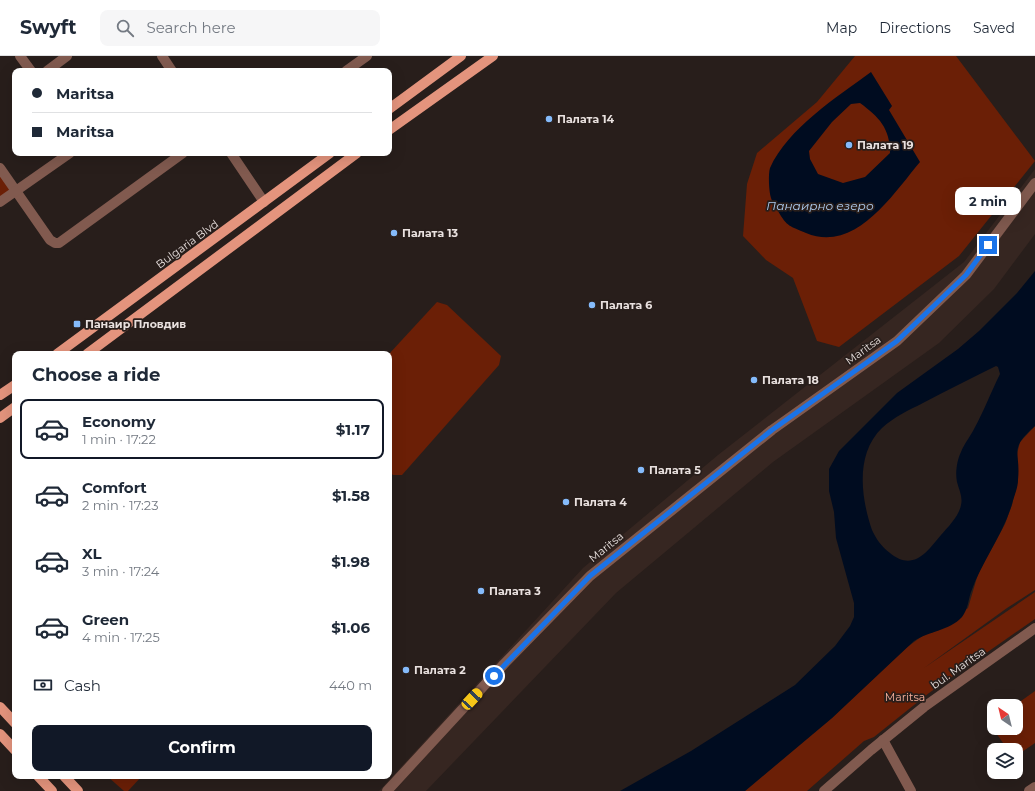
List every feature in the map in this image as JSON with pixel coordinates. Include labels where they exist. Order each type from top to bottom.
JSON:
[{"type":"main road","points":[[392,107],[461,56]]},
{"type":"main road","points":[[392,128],[493,56]]},
{"type":"main road","name":"Bulgaria Blvd","points":[[61,351],[326,156]]},
{"type":"main road","points":[[91,351],[353,156]]},
{"type":"main road","points":[[0,395],[12,387]]},
{"type":"main road","points":[[0,418],[12,409]]},
{"type":"main road","points":[[0,707],[12,720]]},
{"type":"main road","points":[[0,734],[12,747]]},
{"type":"main road","points":[[41,779],[52,791]]},
{"type":"main road","points":[[67,779],[78,791]]},
{"type":"street","points":[[20,56],[29,68]]},
{"type":"street","points":[[51,68],[67,56]]},
{"type":"street","points":[[162,56],[170,68]]},
{"type":"street","points":[[350,68],[367,56]]},
{"type":"street","points":[[0,202],[66,156]]},
{"type":"street","points":[[0,168],[50,240],[59,243],[178,156]]},
{"type":"street","points":[[233,156],[264,202]]},
{"type":"street","name":"Maritsa","points":[[386,791],[504,664],[590,576],[772,430],[897,341],[966,275],[1035,183]]},
{"type":"street","name":"bul. Maritsa","points":[[824,791],[924,706],[1035,628]]},
{"type":"street","points":[[883,740],[911,791]]},
{"type":"street","points":[[1029,791],[1035,787]]},
{"type":"shaded area","points":[[1035,169],[1035,234],[994,289],[939,343],[773,462],[616,593],[426,791],[379,791],[390,779],[392,779],[392,777],[583,568],[718,455],[964,262]]},
{"type":"green space","points":[[855,56],[956,56],[1035,161],[959,256],[839,347],[817,341],[793,278],[766,260],[743,236],[747,184],[757,153],[817,102]]},
{"type":"green space","points":[[0,175],[10,190],[0,197]]},
{"type":"green space","points":[[437,302],[447,305],[501,356],[499,365],[402,475],[392,474],[392,351]]},
{"type":"green space","points":[[1035,426],[1035,590],[1007,608],[924,668],[1035,592],[1035,619],[929,693],[874,737],[864,741],[807,791],[745,791],[832,718],[906,648],[925,634],[937,631],[968,608],[978,574],[1005,524],[1012,505],[1018,480],[1017,454],[1020,442]]},
{"type":"green space","points":[[1035,691],[1035,743],[1023,751],[1023,743],[1003,743],[997,735],[1023,735],[1023,700]]},
{"type":"green space","points":[[110,779],[139,779],[128,791],[124,791]]},
{"type":"water","name":"Панаирно езеро","points":[[871,72],[892,106],[889,110],[920,162],[885,204],[856,228],[841,235],[824,237],[806,233],[792,227],[781,216],[770,195],[770,168],[778,153],[814,114]],"holes":[[[860,103],[878,118],[886,130],[890,153],[865,177],[843,183],[818,174],[810,159],[809,151],[832,122],[851,104]]]},
{"type":"water","points":[[1035,271],[1035,426],[1021,440],[1018,451],[1018,483],[1012,504],[971,592],[967,608],[962,617],[957,622],[945,628],[914,641],[832,718],[745,791],[620,791],[691,751],[795,685],[835,646],[850,626],[854,617],[854,603],[836,538],[834,512],[829,491],[829,469],[839,451],[897,393],[958,349],[979,331],[1017,293]],"holes":[[[996,366],[998,367],[1000,374],[958,459],[956,478],[961,496],[961,502],[960,509],[956,517],[930,548],[919,558],[906,561],[898,558],[884,548],[875,537],[865,504],[863,491],[864,463],[873,439],[882,428],[907,411]]]},
{"type":"place","name":"Палата 14","points":[[549,119]]},
{"type":"place","name":"Палата 19","points":[[849,145]]},
{"type":"place","name":"Палата 13","points":[[394,233]]},
{"type":"place","name":"Палата 6","points":[[592,305]]},
{"type":"place","name":"Панаир Пловдив","points":[[77,324]]},
{"type":"place","name":"Палата 18","points":[[754,380]]},
{"type":"place","name":"Палата 5","points":[[641,470]]},
{"type":"place","name":"Палата 4","points":[[566,502]]},
{"type":"place","name":"Палата 3","points":[[481,591]]},
{"type":"place","name":"Палата 2","points":[[406,670]]},
{"type":"route","points":[[494,676],[590,576],[772,430],[897,341],[966,275],[988,245]]}]
